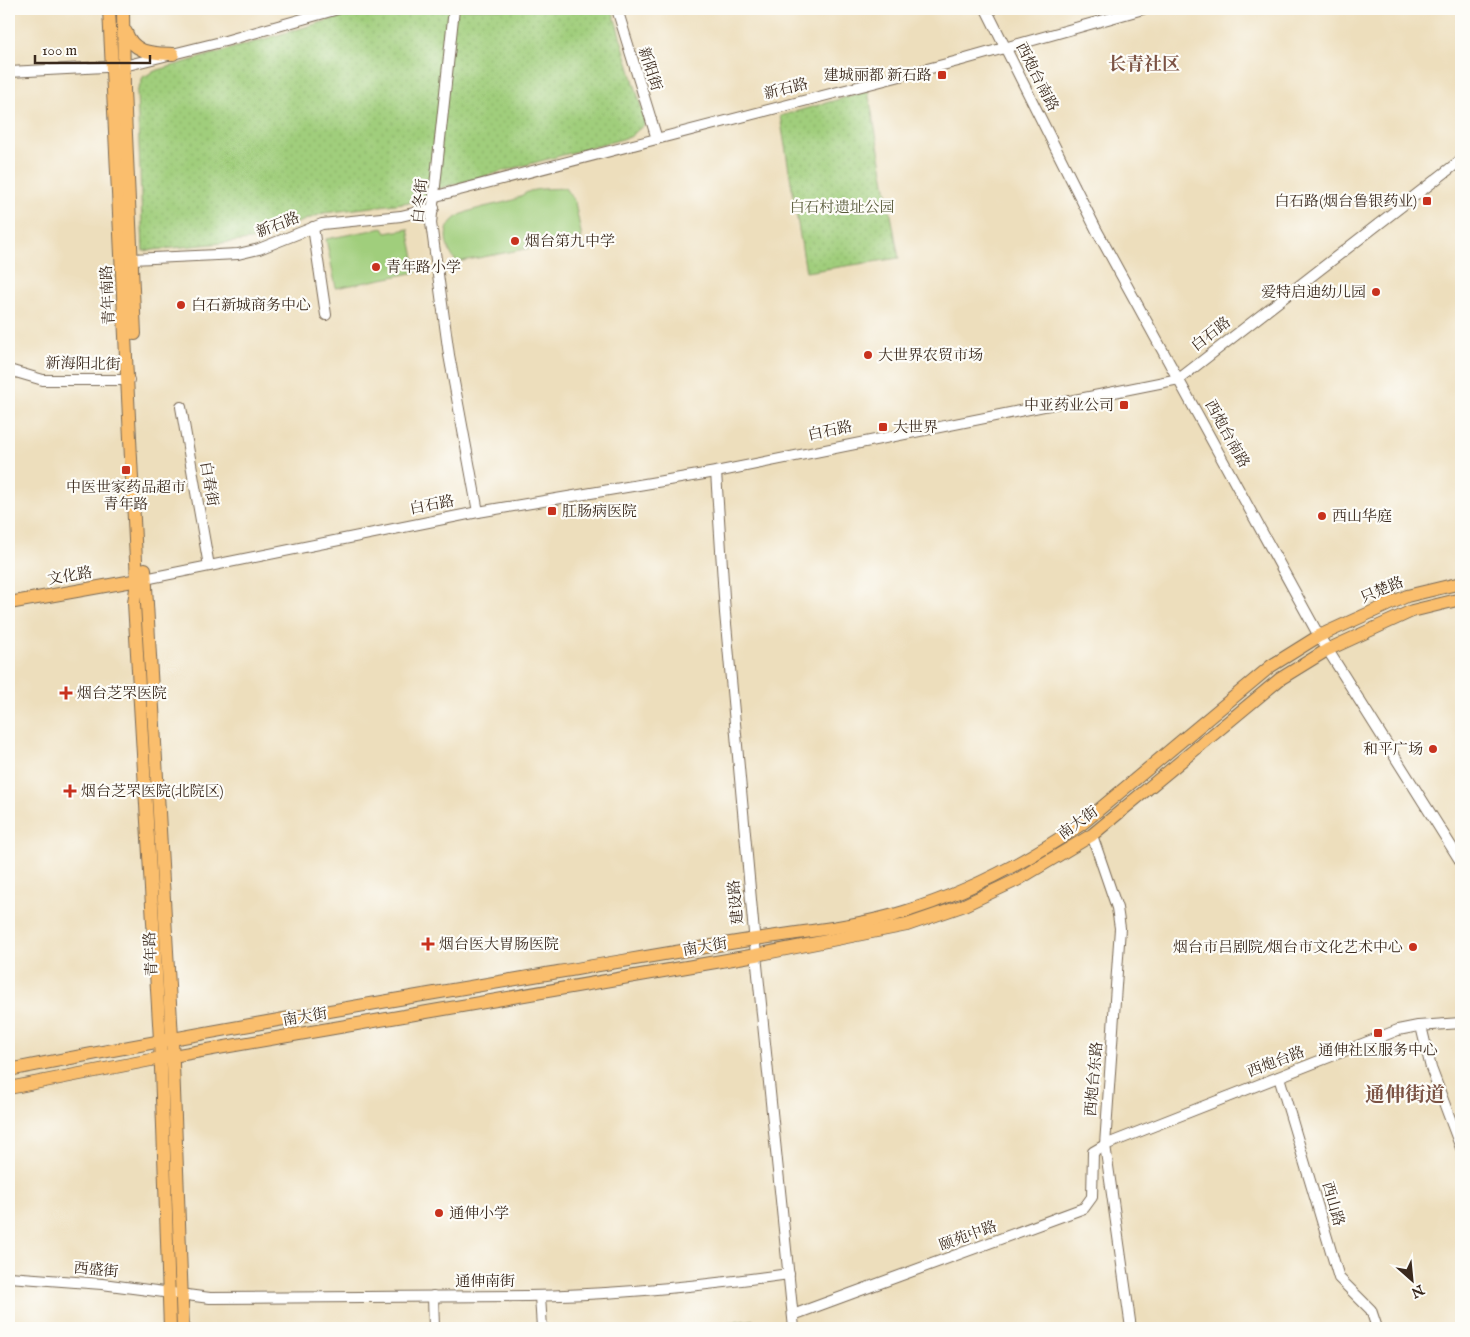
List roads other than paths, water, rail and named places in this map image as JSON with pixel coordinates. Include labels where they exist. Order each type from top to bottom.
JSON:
[{"type":"main road","name":"青年南路","points":[[109,9],[118,66],[132,259],[141,580]]},
{"type":"main road","name":"青年南路","points":[[123,9],[124,24],[118,66],[129,380],[141,580]]},
{"type":"main road","points":[[124,24],[131,42],[139,50],[173,54]]},
{"type":"main road","name":"文化路","points":[[9,603],[141,580]]},
{"type":"main road","name":"青年路","points":[[141,580],[134,603],[167,1057],[175,1293],[170,1328]]},
{"type":"main road","name":"只楚路","points":[[1319,636],[1407,596],[1461,583]]},
{"type":"main road","name":"只楚路","points":[[1327,650],[1412,611],[1461,599]]},
{"type":"main road","name":"南大街","points":[[9,1070],[166,1039],[754,939],[862,924],[904,912],[958,894],[1011,868],[1083,823],[1271,666],[1319,636]]},
{"type":"main road","name":"南大街","points":[[9,1088],[167,1057],[756,955],[907,925],[962,906],[1017,880],[1092,835],[1280,679],[1327,650]]},
{"type":"main road","name":"青年路","points":[[175,1293],[183,1328]]},
{"type":"street","points":[[9,72],[118,66],[173,54],[338,9]]},
{"type":"street","name":"白冬街","points":[[454,9],[436,196],[431,223],[449,355],[478,512]]},
{"type":"street","name":"新阳街","points":[[617,9],[657,138]]},
{"type":"street","name":"西炮台南路","points":[[986,9],[1098,231],[1319,636],[1461,862]]},
{"type":"street","name":"新石路","points":[[436,196],[962,60],[1143,9]]},
{"type":"street","name":"白石路","points":[[141,580],[478,512],[716,472],[1180,379],[1461,160]]},
{"type":"street","name":"新石路","points":[[132,259],[238,254],[259,249],[322,224],[401,216],[434,208]]},
{"type":"street","points":[[313,228],[326,315]]},
{"type":"street","name":"新海阳北街","points":[[9,370],[43,380],[129,380]]},
{"type":"street","name":"白春街","points":[[180,407],[209,566]]},
{"type":"street","name":"建设路","points":[[716,472],[725,613],[754,939],[794,1328]]},
{"type":"street","name":"西炮台东路","points":[[1092,835],[1117,908],[1120,928],[1105,1145],[1113,1215],[1131,1328]]},
{"type":"street","name":"西炮台路","points":[[1105,1145],[1398,1030],[1461,1023]]},
{"type":"street","points":[[1421,1026],[1431,1068],[1461,1148]]},
{"type":"street","name":"西山路","points":[[1279,1077],[1338,1278],[1371,1310],[1377,1328]]},
{"type":"street","name":"颐苑中路","points":[[793,1316],[1084,1208],[1092,1197],[1094,1152],[1105,1145]]},
{"type":"street","name":"通伸南街","points":[[175,1293],[210,1298],[568,1296],[724,1283],[788,1274]]},
{"type":"street","name":"西盛街","points":[[9,1277],[102,1284],[175,1293]]},
{"type":"street","points":[[433,1296],[434,1328]]},
{"type":"street","points":[[540,1296],[542,1328]]},
{"type":"place","name":"建城丽都 新石路","points":[[942,75]]},
{"type":"place","name":"白石路(烟台鲁银药业)","points":[[1427,201]]},
{"type":"place","name":"烟台第九中学","points":[[515,241]]},
{"type":"place","name":"青年路小学","points":[[376,267]]},
{"type":"place","name":"爱特启迪幼儿园","points":[[1376,292]]},
{"type":"place","name":"白石新城商务中心","points":[[181,305]]},
{"type":"place","name":"大世界农贸市场","points":[[868,355]]},
{"type":"place","name":"中亚药业公司","points":[[1124,405]]},
{"type":"place","name":"大世界","points":[[883,427]]},
{"type":"place","name":"中医世家药品超市 青年路","points":[[126,470]]},
{"type":"place","name":"肛肠病医院","points":[[552,511]]},
{"type":"place","name":"西山华庭","points":[[1322,516]]},
{"type":"place","name":"烟台芝罘医院","points":[[66,693]]},
{"type":"place","name":"和平广场","points":[[1433,749]]},
{"type":"place","name":"烟台芝罘医院(北院区)","points":[[70,791]]},
{"type":"place","name":"烟台医大胃肠医院","points":[[428,944]]},
{"type":"place","name":"烟台市吕剧院/烟台市文化艺术中心","points":[[1413,947]]},
{"type":"place","name":"通伸社区服务中心","points":[[1378,1033]]},
{"type":"place","name":"通伸小学","points":[[439,1213]]},
{"type":"district","name":"长青社区","points":[[1144,65]]},
{"type":"district","name":"通伸街道","points":[[1405,1095]]},
{"type":"park label","name":"白石村遗址公园","points":[[842,207]]}]
